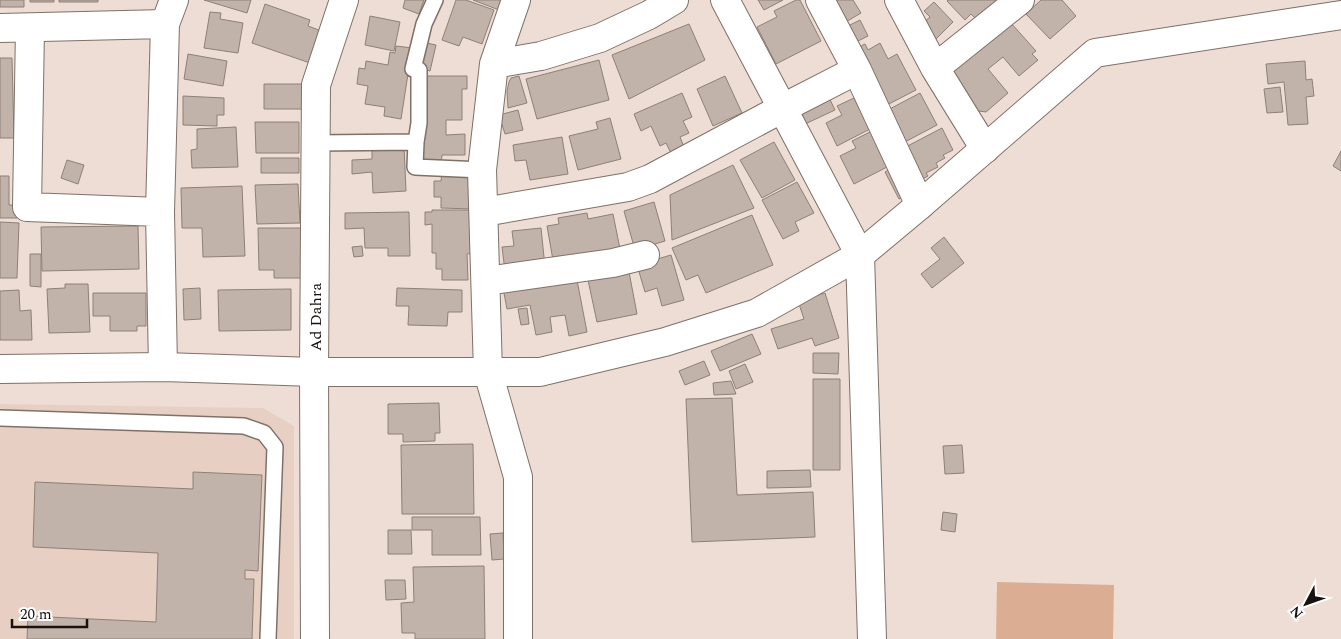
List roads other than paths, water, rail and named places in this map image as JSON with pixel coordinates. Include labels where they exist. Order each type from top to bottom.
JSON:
[{"type":"street","name":"Ad Dahra","points":[[316,639],[314,372],[316,85],[344,0]]},
{"type":"street","points":[[516,0],[494,64],[482,170],[488,372],[518,477],[518,639]]},
{"type":"street","points":[[494,64],[541,56],[600,38],[649,16],[674,0]]},
{"type":"street","points":[[724,0],[860,255],[872,639]]},
{"type":"street","points":[[820,0],[856,70],[920,205]]},
{"type":"street","points":[[899,0],[935,68],[985,150]]},
{"type":"street","points":[[935,68],[1020,0]]},
{"type":"street","points":[[0,28],[30,28],[169,12],[160,212],[163,367]]},
{"type":"street","points":[[0,369],[163,367],[314,372],[540,372],[684,336],[757,313],[860,255],[985,150],[1095,53],[1341,15]]},
{"type":"street","points":[[30,28],[27,207],[160,212]]},
{"type":"street","points":[[484,212],[628,187],[650,179],[856,70]]},
{"type":"street","points":[[486,281],[613,263],[645,255]]},
{"type":"lane","points":[[435,0],[424,24],[413,69],[419,70],[420,88],[415,168],[482,170]]},
{"type":"lane","points":[[315,143],[416,142]]},
{"type":"lane","points":[[0,418],[244,426],[264,433],[275,447],[268,639]]}]
